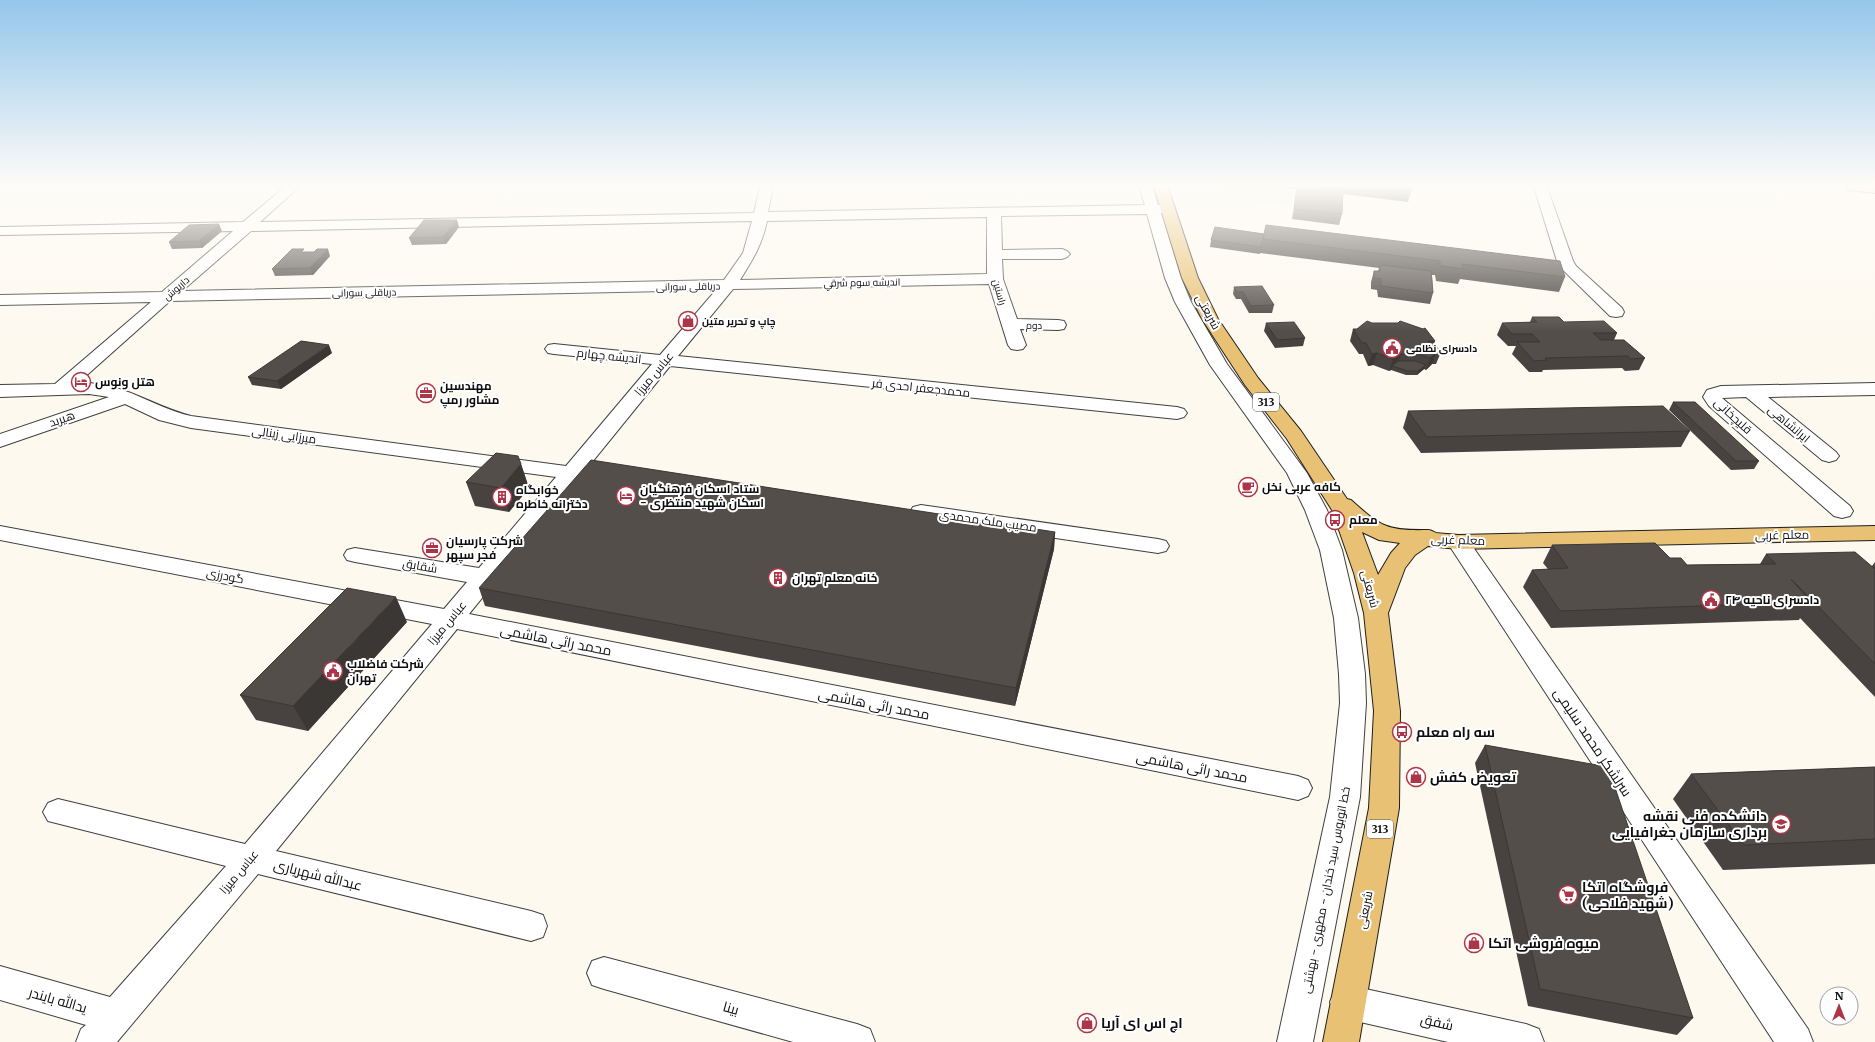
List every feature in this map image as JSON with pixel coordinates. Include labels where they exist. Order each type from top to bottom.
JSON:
[{"type":"main road","name":"شریعتی","points":[[1171,236],[1210,319],[1251,381],[1294,435],[1338,501],[1356,541],[1376,614],[1387,711],[1384,808],[1347,1002],[1341,1042]]},
{"type":"main road","points":[[1338,501],[1367,526],[1378,532],[1387,535],[1423,539]]},
{"type":"main road","name":"معلم غربی","points":[[1423,539],[1458,542],[1626,531],[1875,518]]},
{"type":"main road","name":"معلم غربی","points":[[1423,539],[1452,528],[1875,533]]},
{"type":"main road","points":[[1376,614],[1394,564],[1404,552],[1423,539]]},
{"type":"street","name":"داریوش","points":[[60,389],[236,236]]},
{"type":"street","name":"عباس میرزا","points":[[94,1042],[251,859],[728,285],[750,253],[755,236]]},
{"type":"street","name":"راستین","points":[[995,236],[995,279],[1016,345]]},
{"type":"street","name":"خط اتوبوس سید خندان - مطهری - بهشتی","points":[[1165,236],[1175,284],[1192,320],[1219,365],[1297,474],[1316,510],[1331,550],[1346,618],[1352,674],[1353,703],[1345,797],[1295,1042]]},
{"type":"street","points":[[1557,236],[1570,269],[1616,312]]},
{"type":"street","points":[[995,255],[1062,254]]},
{"type":"street","name":"اندیشه سوم شرقي","points":[[728,285],[995,279]]},
{"type":"street","name":"دریاقلی سورانی","points":[[0,300],[728,285]]},
{"type":"street","points":[[570,301],[584,288]]},
{"type":"street","name":"دوم","points":[[1010,324],[1058,325]]},
{"type":"street","name":"اندیشه چهارم","points":[[554,349],[664,362]]},
{"type":"street","name":"محمدجعفر احدی فر","points":[[664,362],[1177,413]]},
{"type":"street","name":"میرزایی زینالی","points":[[0,391],[60,389],[96,389],[111,391],[166,416],[191,422],[576,468]]},
{"type":"street","name":"قلیچخانی","points":[[1842,511],[1712,397],[1714,394],[1721,392],[1750,391],[1870,392]]},
{"type":"street","name":"ایرانشاهی","points":[[1750,391],[1829,456]]},
{"type":"street","name":"هیربد","points":[[0,440],[125,398]]},
{"type":"street","points":[[576,468],[604,466]]},
{"type":"street","name":"مصیب ملک محمدی","points":[[905,509],[1158,546]]},
{"type":"street","name":"گودرزی","points":[[0,533],[450,619]]},
{"type":"street","name":"سرلشکر محمد سلیمی","points":[[1458,542],[1795,1042]]},
{"type":"street","name":"شقایق","points":[[355,555],[485,577]]},
{"type":"street","name":"محمد راثی هاشمی","points":[[450,619],[1298,788]]},
{"type":"street","name":"عبدالله شهریاری","points":[[58,812],[531,926]]},
{"type":"street","name":"بینا","points":[[604,973],[857,1042]]},
{"type":"street","name":"یدالله بایندر","points":[[0,983],[116,1016]]},
{"type":"street","name":"شفق","points":[[1347,1002],[1526,1042]]},
{"type":"building","points":[[176,236],[205,236],[199,241],[169,242]]},
{"type":"building","points":[[411,236],[444,236],[443,237],[409,238]]},
{"type":"building","points":[[1212,236],[1264,236],[1261,247],[1211,240]]},
{"type":"building","points":[[1264,236],[1353,236],[1560,261],[1565,277],[1462,264],[1463,269],[1440,266],[1440,261],[1263,239]]},
{"type":"building","points":[[292,249],[304,249],[301,252],[314,252],[317,249],[328,249],[310,268],[272,269]]},
{"type":"building","points":[[1380,265],[1431,271],[1433,293],[1381,286],[1381,279],[1374,278],[1374,271],[1380,271]]},
{"type":"building","points":[[1262,286],[1274,305],[1251,306],[1243,292],[1237,292],[1234,287]]},
{"type":"building","points":[[1532,317],[1559,317],[1564,322],[1604,321],[1617,333],[1593,333],[1601,340],[1624,340],[1645,358],[1630,359],[1628,356],[1545,358],[1547,360],[1534,361],[1517,342],[1540,342],[1532,334],[1512,334],[1502,323],[1537,322]]},
{"type":"building","points":[[1367,321],[1372,323],[1398,323],[1400,321],[1423,329],[1425,328],[1435,341],[1428,341],[1433,347],[1437,347],[1441,352],[1436,353],[1430,358],[1418,354],[1401,354],[1393,359],[1377,353],[1372,354],[1366,343],[1362,343],[1353,329],[1357,329]]},
{"type":"building","points":[[1294,322],[1305,338],[1277,340],[1266,323]]},
{"type":"building","points":[[301,341],[329,345],[277,381],[248,377]]},
{"type":"building","points":[[1398,361],[1416,361],[1426,365],[1418,371],[1408,371],[1392,366]]},
{"type":"building","points":[[1673,402],[1695,402],[1759,461],[1736,461]]},
{"type":"building","points":[[1663,406],[1690,431],[1427,437],[1408,411]]},
{"type":"building","points":[[496,453],[518,456],[521,464],[501,488],[466,482]]},
{"type":"building","name":"خانه معلم تهران","points":[[591,460],[1055,532],[1016,688],[479,588]]},
{"type":"building","points":[[1655,543],[1670,558],[1681,558],[1687,565],[1776,564],[1766,554],[1855,552],[1875,569],[1875,664],[1791,579],[1811,602],[1560,611],[1532,570],[1568,568],[1552,545]]},
{"type":"building","points":[[347,588],[396,597],[293,706],[240,695]]},
{"type":"building","name":"فروشگاه اتکا (شهید فلاحی)","points":[[1485,745],[1608,767],[1693,1018],[1540,989]]},
{"type":"building","points":[[1875,767],[1875,839],[1744,845],[1691,774]]},
{"type":"place","name":"چاپ و تحریر متین","points":[[688,321]]},
{"type":"place","name":"دادسرای نظامی","points":[[1392,348]]},
{"type":"place","name":"هتل ونوس","points":[[81,382]]},
{"type":"place","name":"مهندسین مشاور رمپ","points":[[426,393]]},
{"type":"place","name":"کافه عربی نخل","points":[[1248,487]]},
{"type":"place","name":"ستاد اسکان فرهنگیان - اسکان شهید منتظری","points":[[626,496]]},
{"type":"place","name":"خوابگاه دخترانه خاطره","points":[[502,497]]},
{"type":"place","name":"معلم","points":[[1335,520]]},
{"type":"place","name":"شرکت پارسیان فجر سپهر","points":[[432,548]]},
{"type":"place","name":"خانه معلم تهران","points":[[778,578]]},
{"type":"place","name":"دادسرای ناحیه ۲۴","points":[[1711,600]]},
{"type":"place","name":"شرکت فاضلاب تهران","points":[[333,671]]},
{"type":"place","name":"سه راه معلم","points":[[1402,732]]},
{"type":"place","name":"تعویض کفش","points":[[1416,777]]},
{"type":"place","name":"دانشکده فنی نقشه برداری سازمان جغرافیایی","points":[[1781,824]]},
{"type":"place","name":"فروشگاه اتکا (شهید فلاحی)","points":[[1568,895]]},
{"type":"place","name":"میوه فروشی اتکا","points":[[1474,943]]},
{"type":"place","name":"اچ اس ای آریا","points":[[1087,1023]]}]
